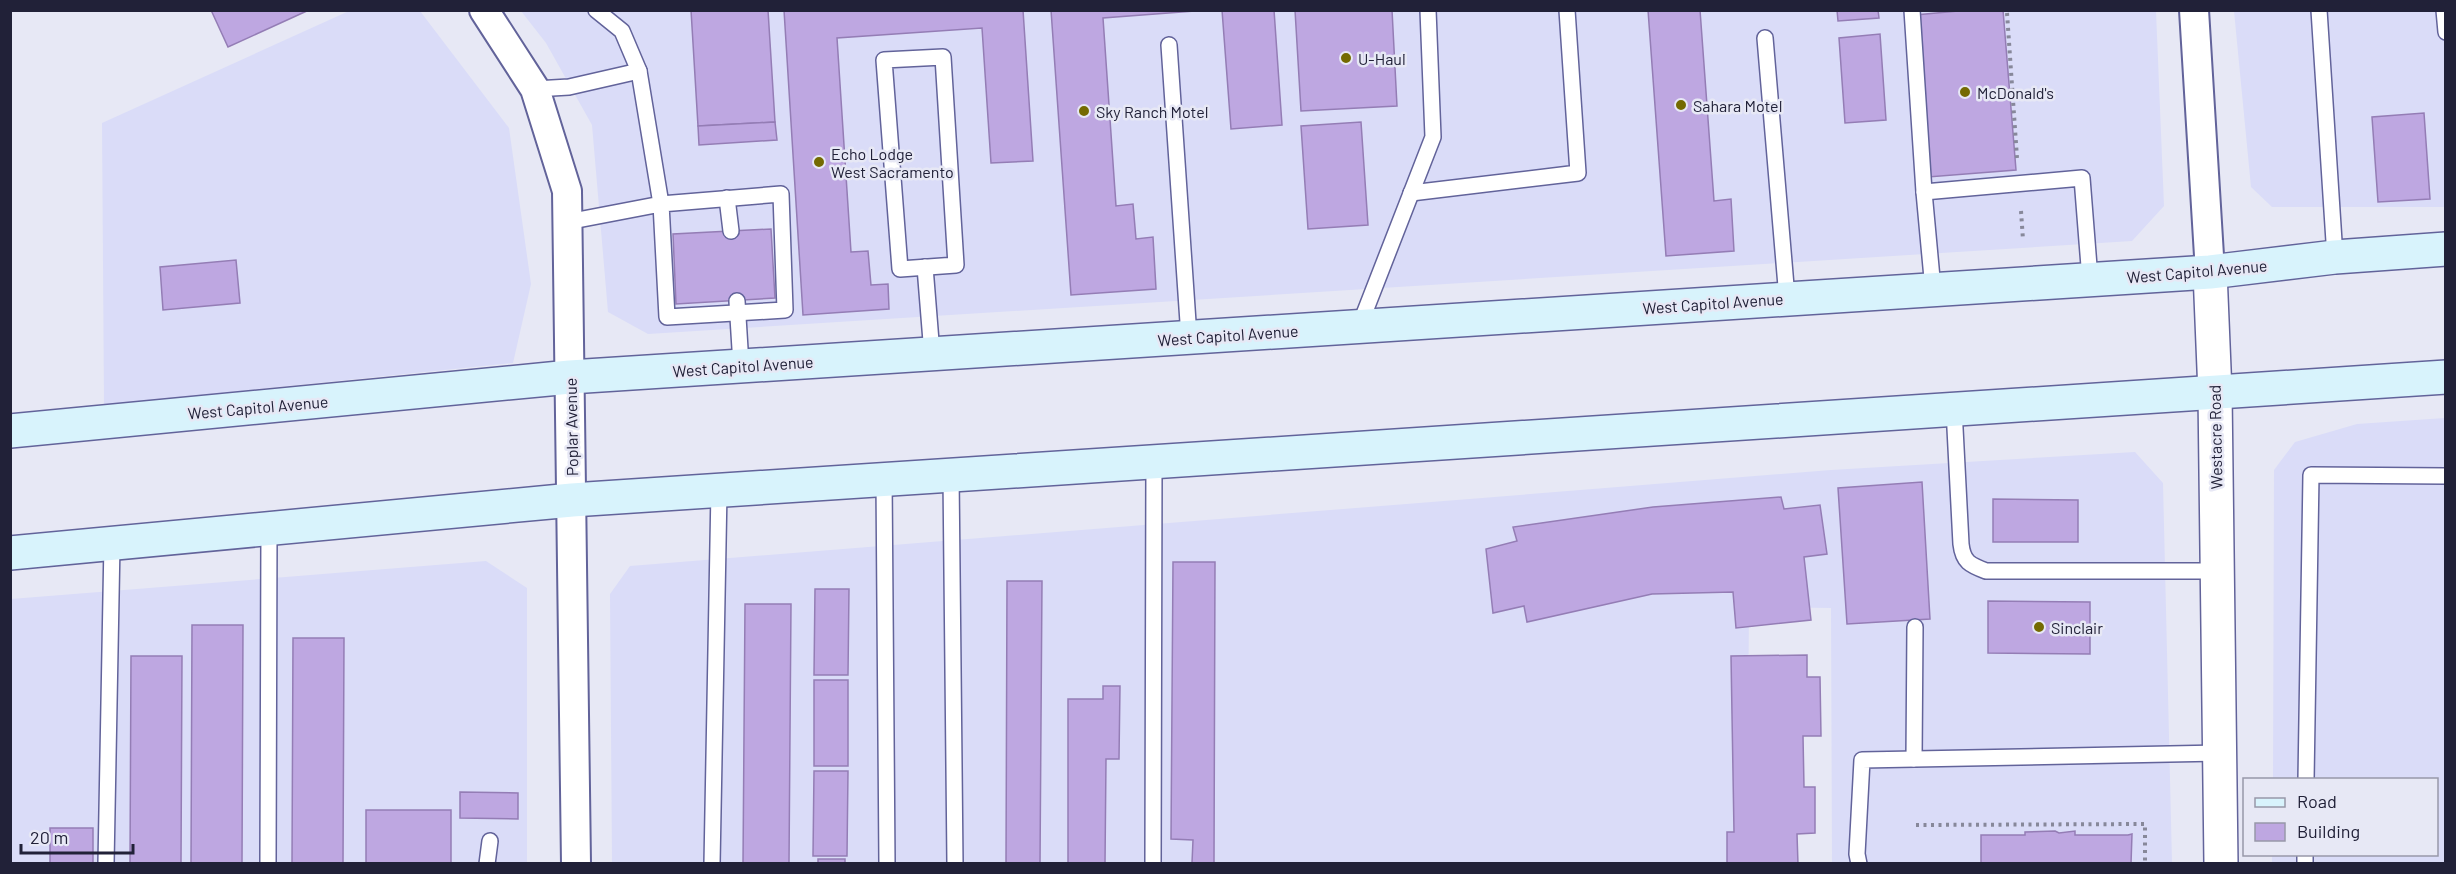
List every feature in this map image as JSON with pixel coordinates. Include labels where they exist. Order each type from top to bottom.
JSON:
[{"type":"main road","name":"West Capitol Avenue","points":[[10,431],[570,377],[2210,272],[2335,257],[2445,249]]},
{"type":"main road","points":[[10,553],[572,500],[2445,377]]},
{"type":"street","name":"Westacre Road","points":[[2194,10],[2215,393],[2221,864]]},
{"type":"street","name":"Poplar Avenue","points":[[486,11],[534,89],[567,191],[576,864]]},
{"type":"lane","points":[[567,222],[661,204],[781,194],[785,310],[737,307],[666,317],[661,204],[639,70],[622,31],[596,10]]},
{"type":"lane","points":[[1359,327],[1433,136],[1428,10]]},
{"type":"lane","points":[[1411,193],[1578,173],[1568,10]]},
{"type":"lane","points":[[1912,10],[1933,289]]},
{"type":"lane","points":[[2319,10],[2335,257]]},
{"type":"lane","points":[[2444,10],[2445,32]]},
{"type":"lane","points":[[1765,38],[1787,298]]},
{"type":"lane","points":[[1169,45],[1189,337]]},
{"type":"lane","points":[[943,57],[956,266],[925,267],[900,269],[884,60],[943,57]]},
{"type":"lane","points":[[534,89],[569,87],[639,70]]},
{"type":"lane","points":[[1924,192],[2082,178],[2090,279]]},
{"type":"lane","points":[[727,198],[731,231]]},
{"type":"lane","points":[[925,267],[932,354]]},
{"type":"lane","points":[[737,307],[741,365]]},
{"type":"lane","points":[[1954,409],[1961,544],[1963,557],[1970,565],[1986,571],[2217,571]]},
{"type":"lane","points":[[1153,864],[1154,461]]},
{"type":"lane","points":[[951,474],[955,864]]},
{"type":"lane","points":[[2306,778],[2311,475],[2445,476]]},
{"type":"lane","points":[[884,478],[887,864]]},
{"type":"lane","points":[[712,864],[719,490]]},
{"type":"lane","points":[[268,528],[268,864]]},
{"type":"lane","points":[[106,864],[112,543]]},
{"type":"lane","points":[[1914,759],[1915,627]]},
{"type":"lane","points":[[1859,864],[1857,854],[1862,760],[2220,753]]},
{"type":"lane","points":[[487,864],[489,841]]},
{"type":"path","points":[[2007,13],[2023,240]]},
{"type":"path","points":[[1916,825],[2145,824],[2145,864]]},
{"type":"shaded area","points":[[349,11],[420,11],[509,128],[531,284],[513,363],[104,405],[102,123]]},
{"type":"shaded area","points":[[521,11],[2156,11],[2164,206],[2132,241],[648,334],[608,312],[592,125],[546,43]]},
{"type":"shaded area","points":[[2234,11],[2445,11],[2445,207],[2272,207],[2251,187]]},
{"type":"shaded area","points":[[2445,418],[2445,863],[2272,864],[2272,856],[2438,856],[2438,778],[2273,778],[2274,470],[2295,442],[2357,424]]},
{"type":"shaded area","points":[[2135,452],[2163,483],[2172,863],[1832,863],[1831,608],[1749,607],[1747,863],[612,863],[610,594],[630,566],[1831,470]]},
{"type":"shaded area","points":[[486,561],[527,588],[527,863],[11,864],[11,599]]},
{"type":"building","points":[[211,10],[309,10],[228,47]]},
{"type":"building","points":[[691,10],[768,10],[775,122],[698,126]]},
{"type":"building","name":"Echo Lodge West Sacramento","points":[[784,10],[1023,10],[1033,161],[991,163],[982,28],[837,38],[851,252],[868,251],[871,285],[888,284],[889,309],[803,315]]},
{"type":"building","name":"Sky Ranch Motel","points":[[1051,10],[1208,10],[1103,18],[1116,206],[1133,204],[1136,239],[1153,237],[1156,289],[1071,295]]},
{"type":"building","name":"Sky Ranch Motel","points":[[1222,10],[1274,10],[1282,125],[1231,129]]},
{"type":"building","name":"U-Haul","points":[[1295,10],[1392,10],[1397,106],[1301,111]]},
{"type":"building","name":"Sahara Motel","points":[[1648,10],[1700,10],[1714,201],[1731,199],[1734,251],[1666,256]]},
{"type":"building","points":[[1837,10],[1878,10],[1879,18],[1838,21]]},
{"type":"building","name":"McDonald's","points":[[1969,10],[2003,10],[2016,170],[1928,177],[1915,15]]},
{"type":"building","points":[[1880,34],[1886,120],[1845,123],[1839,38]]},
{"type":"building","points":[[2424,113],[2430,199],[2378,202],[2372,117]]},
{"type":"building","points":[[775,122],[777,140],[699,145],[698,126]]},
{"type":"building","points":[[1361,122],[1368,225],[1308,229],[1301,126]]},
{"type":"building","points":[[771,229],[775,298],[676,304],[673,234]]},
{"type":"building","points":[[236,260],[240,303],[163,310],[160,267]]},
{"type":"building","points":[[1922,482],[1930,619],[1847,624],[1838,488]]},
{"type":"building","points":[[1781,497],[1784,509],[1820,505],[1827,554],[1804,557],[1811,620],[1736,628],[1733,592],[1652,594],[1527,622],[1524,606],[1493,613],[1486,549],[1517,541],[1513,527],[1653,507]]},
{"type":"building","points":[[1993,499],[2078,500],[2078,542],[1993,542]]},
{"type":"building","points":[[1173,562],[1215,562],[1214,863],[1192,863],[1193,840],[1171,839]]},
{"type":"building","points":[[1007,581],[1042,581],[1040,864],[1006,864]]},
{"type":"building","points":[[815,589],[849,589],[848,675],[814,675]]},
{"type":"building","name":"Sinclair","points":[[1988,601],[2090,602],[2090,654],[1988,653]]},
{"type":"building","points":[[745,604],[791,604],[789,864],[743,864]]},
{"type":"building","points":[[192,625],[243,625],[242,864],[191,864]]},
{"type":"building","points":[[293,638],[344,638],[343,864],[292,864]]},
{"type":"building","points":[[1807,655],[1807,677],[1820,677],[1821,736],[1803,736],[1804,787],[1815,787],[1815,833],[1797,834],[1798,864],[1727,864],[1727,832],[1734,832],[1731,656]]},
{"type":"building","points":[[131,656],[182,656],[181,864],[130,864]]},
{"type":"building","points":[[814,680],[848,680],[848,766],[814,766]]},
{"type":"building","points":[[1103,686],[1120,686],[1119,759],[1106,759],[1105,864],[1068,864],[1068,699],[1103,699]]},
{"type":"building","points":[[814,771],[848,771],[847,856],[813,856]]},
{"type":"building","points":[[460,792],[518,793],[518,819],[460,818]]},
{"type":"building","points":[[366,810],[451,810],[451,864],[366,864]]},
{"type":"building","points":[[50,828],[93,828],[93,864],[50,864]]},
{"type":"building","points":[[2055,831],[2059,833],[2075,831],[2075,835],[2132,834],[2131,864],[1981,864],[1981,835],[2025,835],[2025,832]]},
{"type":"building","points":[[818,859],[845,859],[845,864],[818,864]]},
{"type":"place","name":"U-Haul","points":[[1346,58]]},
{"type":"place","name":"McDonald's","points":[[1965,92]]},
{"type":"place","name":"Sahara Motel","points":[[1681,105]]},
{"type":"place","name":"Sky Ranch Motel","points":[[1084,111]]},
{"type":"place","name":"Echo Lodge West Sacramento","points":[[819,162]]},
{"type":"place","name":"Sinclair","points":[[2039,627]]}]
